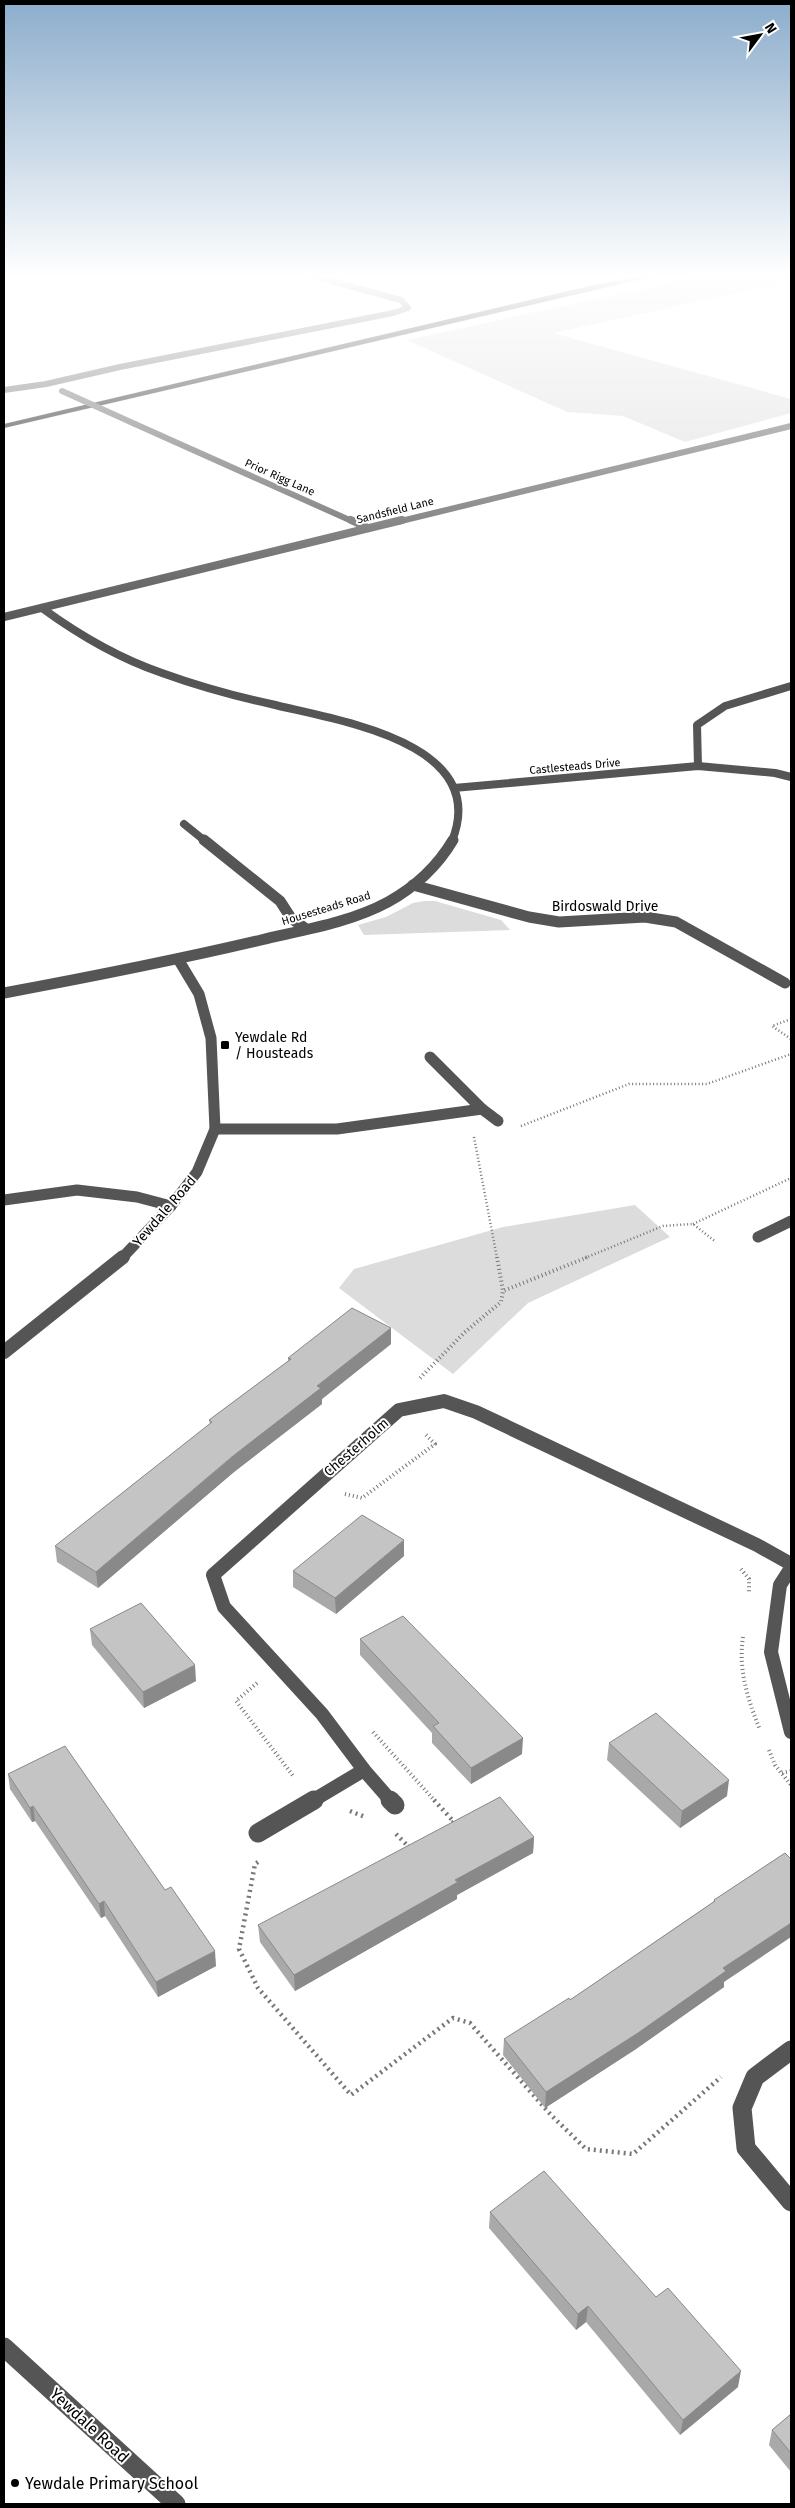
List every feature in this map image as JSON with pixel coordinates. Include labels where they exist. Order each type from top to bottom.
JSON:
[{"type":"highway","points":[[4,426],[144,393]]},
{"type":"street","name":"Prior Rigg Lane","points":[[67,393],[368,528]]},
{"type":"street","name":"Sandsfield Lane","points":[[4,617],[791,426]]},
{"type":"street","name":"Housesteads Road","points":[[4,993],[178,959],[306,929],[373,908],[413,885],[444,857],[460,820],[454,788],[438,767],[410,747],[380,731],[237,695],[134,664],[81,636],[42,608]]},
{"type":"street","points":[[698,766],[697,725],[725,706],[791,686]]},
{"type":"street","name":"Castlesteads Drive","points":[[454,788],[698,766],[775,773],[791,777]]},
{"type":"street","points":[[184,824],[280,901],[291,918],[306,929]]},
{"type":"street","name":"Birdoswald Drive","points":[[413,885],[529,917],[559,922],[645,917],[676,922],[785,983]]},
{"type":"street","name":"Yewdale Road","points":[[4,1352],[118,1262],[171,1206],[197,1172],[215,1129],[211,1038],[199,994],[178,959]]},
{"type":"street","points":[[430,1057],[482,1109],[498,1121]]},
{"type":"street","points":[[215,1129],[337,1129],[482,1109]]},
{"type":"street","points":[[4,1200],[77,1190],[136,1197],[171,1206]]},
{"type":"street","points":[[758,1237],[791,1222]]},
{"type":"street","name":"Chesterholm","points":[[395,1805],[364,1770],[322,1714],[224,1607],[213,1575],[399,1410],[444,1401],[476,1412],[757,1545],[791,1564]]},
{"type":"street","points":[[791,1568],[780,1585],[771,1652],[791,1732]]},
{"type":"street","points":[[258,1833],[364,1770]]},
{"type":"street","points":[[791,2050],[755,2077],[742,2108],[746,2148],[791,2202]]},
{"type":"street","name":"Yewdale Road","points":[[4,2347],[176,2504]]},
{"type":"path","points":[[791,1018],[772,1026],[791,1039]]},
{"type":"path","points":[[516,1128],[629,1084],[708,1084],[791,1054]]},
{"type":"path","points":[[414,1383],[466,1332],[501,1302],[503,1291],[474,1136],[482,1137]]},
{"type":"path","points":[[503,1291],[663,1226],[693,1224],[791,1178]]},
{"type":"path","points":[[693,1224],[716,1242]]},
{"type":"path","points":[[335,1492],[362,1498],[435,1444],[418,1428]]},
{"type":"path","points":[[735,1562],[749,1579],[749,1595]]},
{"type":"path","points":[[745,1628],[739,1652],[752,1712],[764,1739]]},
{"type":"path","points":[[369,1728],[454,1822],[447,1826]]},
{"type":"path","points":[[768,1747],[775,1765],[791,1784]]},
{"type":"path","points":[[782,1774],[791,1771]]},
{"type":"path","points":[[346,1810],[374,1820]]},
{"type":"path","points":[[390,1829],[409,1847],[417,1843]]},
{"type":"path","points":[[263,1859],[255,1864],[238,1949],[258,1988],[351,2094],[453,2018],[470,2023],[551,2115],[586,2149],[632,2154],[724,2075]]},
{"type":"shaded area","points":[[525,393],[770,393],[791,399],[791,413],[685,442],[623,416],[567,412]]},
{"type":"shaded area","points":[[435,901],[501,920],[510,930],[364,935],[358,925],[386,917],[413,903]]},
{"type":"shaded area","points":[[635,1205],[670,1237],[528,1303],[453,1374],[339,1288],[354,1269],[503,1227]]},
{"type":"building","points":[[352,1308],[391,1328],[317,1386],[321,1388],[233,1456],[96,1572],[55,1546],[212,1422],[209,1420],[291,1359],[288,1358]]},
{"type":"building","points":[[362,1515],[404,1540],[335,1598],[293,1571]]},
{"type":"building","points":[[141,1603],[195,1665],[143,1692],[90,1629]]},
{"type":"building","points":[[403,1616],[523,1738],[471,1768],[433,1726],[439,1723],[360,1639]]},
{"type":"building","points":[[656,1713],[729,1780],[682,1811],[609,1743]]},
{"type":"building","points":[[65,1746],[165,1890],[171,1887],[215,1951],[156,1982],[104,1901],[99,1904],[33,1806],[30,1808],[8,1774]]},
{"type":"building","points":[[500,1797],[534,1837],[455,1880],[458,1882],[294,1975],[258,1925]]},
{"type":"building","points":[[785,1853],[791,1859],[791,1923],[723,1968],[726,1971],[638,2033],[546,2092],[504,2039],[569,1998],[570,2000]]},
{"type":"building","points":[[544,2171],[656,2297],[668,2288],[741,2371],[683,2420],[588,2306],[578,2314],[490,2212]]},
{"type":"building","points":[[791,2414],[791,2453],[772,2430]]},
{"type":"place","name":"Yewdale Rd / Housteads","points":[[225,1045]]},
{"type":"place","name":"Yewdale Primary School","points":[[15,2483]]}]
